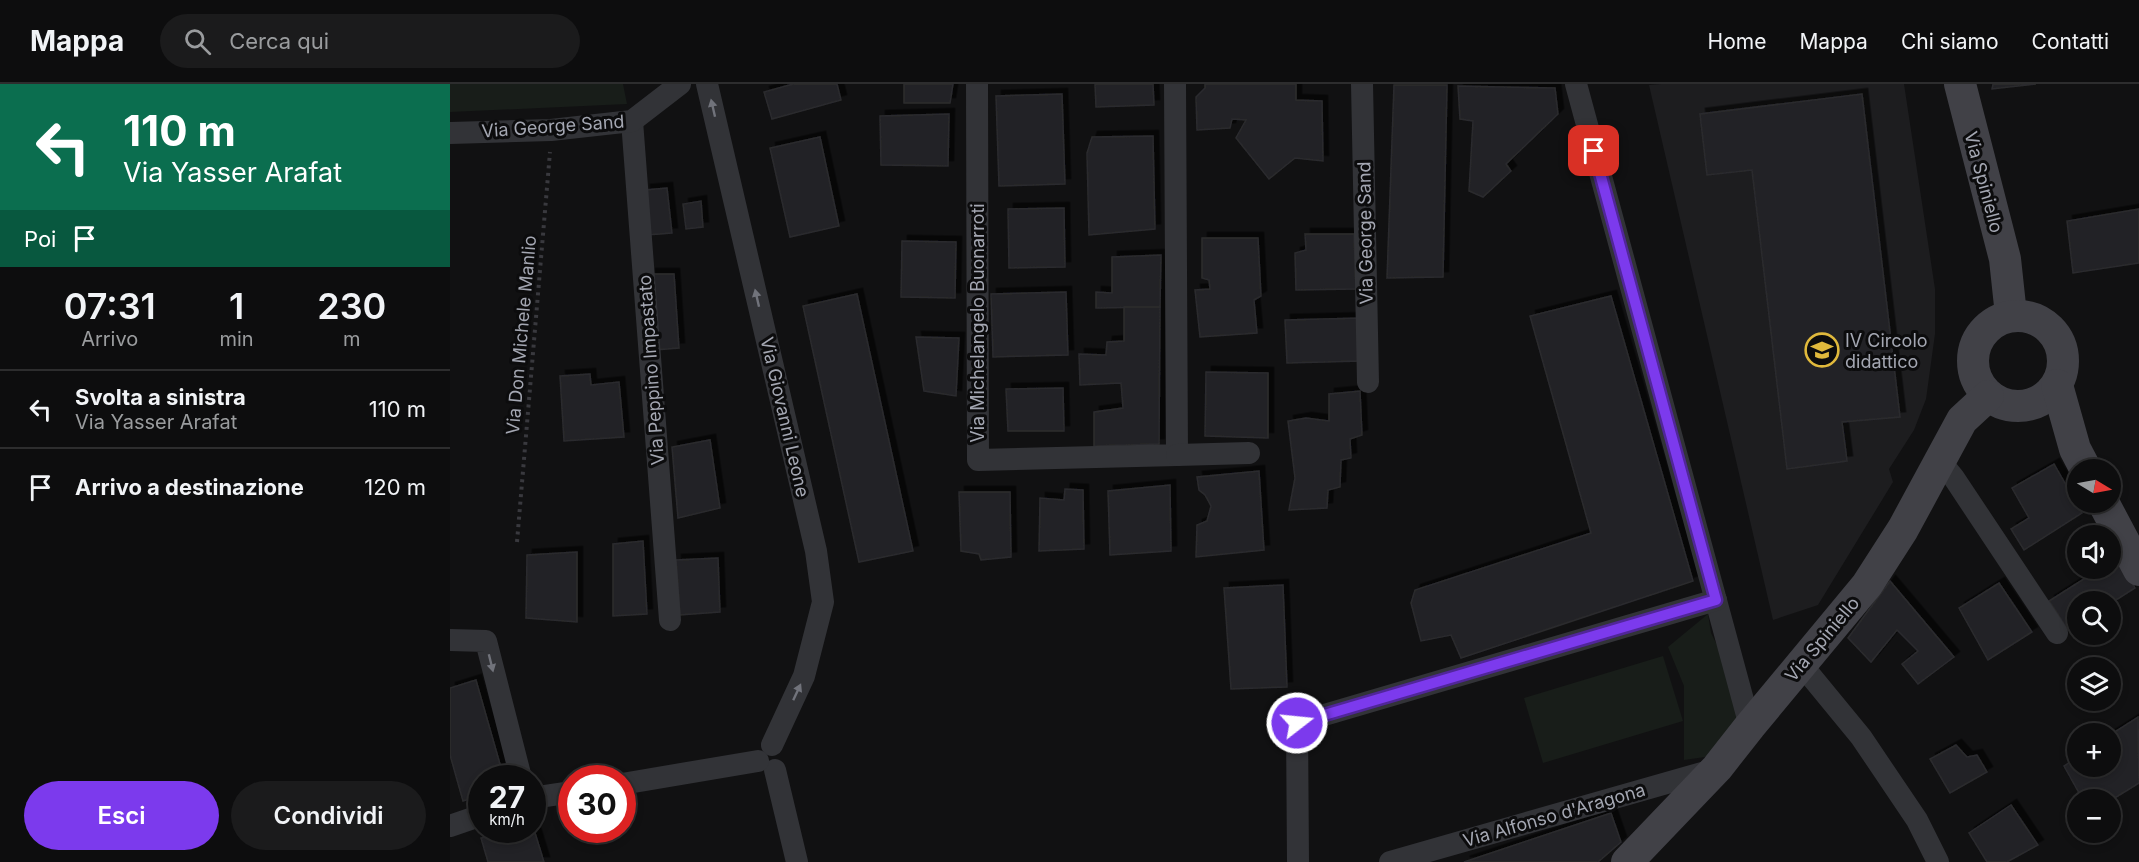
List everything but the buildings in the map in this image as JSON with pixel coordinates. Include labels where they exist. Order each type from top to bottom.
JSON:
[{"type":"street","name":"Via George Sand","points":[[450,133],[551,130],[632,121],[680,84]]},
{"type":"street","name":"Via Giovanni Leone","points":[[707,84],[816,551],[823,602],[804,676],[768,759]]},
{"type":"street","name":"Via Michelangelo Buonarroti","points":[[977,84],[978,460],[1177,454]]},
{"type":"street","points":[[1175,84],[1177,454],[1249,453]]},
{"type":"street","name":"Via George Sand","points":[[1362,84],[1368,382]]},
{"type":"street","points":[[1576,84],[1750,726]]},
{"type":"street","name":"Via Spiniello","points":[[1959,84],[2005,259],[2011,315]]},
{"type":"street","name":"Via Peppino Impastato","points":[[632,121],[670,620]]},
{"type":"street","points":[[2011,315],[2028,316],[2044,323],[2056,335],[2063,351],[2063,369],[2057,385],[2046,397],[2032,404],[2017,407],[2001,404],[1988,396],[1977,382],[1972,366],[1973,348],[1981,333],[1994,321],[2011,315]]},
{"type":"street","points":[[2057,385],[2075,449],[2080,459]]},
{"type":"street","name":"Via Spiniello","points":[[1627,862],[1718,768],[1867,585],[1903,529],[1962,420],[1988,396]]},
{"type":"street","points":[[1940,461],[1954,478],[2057,633]]},
{"type":"street","points":[[2109,513],[2139,570]]},
{"type":"street","points":[[1298,862],[1297,723],[1716,600]]},
{"type":"street","points":[[450,640],[486,641],[518,765]]},
{"type":"street","points":[[1801,664],[1861,737],[1917,820],[1938,862]]},
{"type":"street","points":[[636,782],[768,759],[797,862]]},
{"type":"street","name":"Via Alfonso d'Aragona","points":[[1390,862],[1718,768]]},
{"type":"street","points":[[450,826],[468,820]]},
{"type":"path","name":"Via Don Michele Manlio","points":[[517,542],[551,130]]},
{"type":"shaded area","points":[[450,84],[623,84],[627,104],[450,112]]},
{"type":"shaded area","name":"IV Circolo didattico","points":[[1904,84],[1935,289],[1935,334],[1926,399],[1914,430],[1889,469],[1893,482],[1818,605],[1773,620],[1649,85]]},
{"type":"shaded area","points":[[1708,614],[1711,633],[1720,651],[1741,725],[1705,757],[1684,760],[1684,686],[1668,647]]},
{"type":"shaded area","points":[[1663,656],[1683,721],[1543,763],[1524,698]]},
{"type":"place","name":"IV Circolo didattico","points":[[1822,350]]},
{"type":"route","points":[[1297,723],[1716,600],[1594,151]]}]
